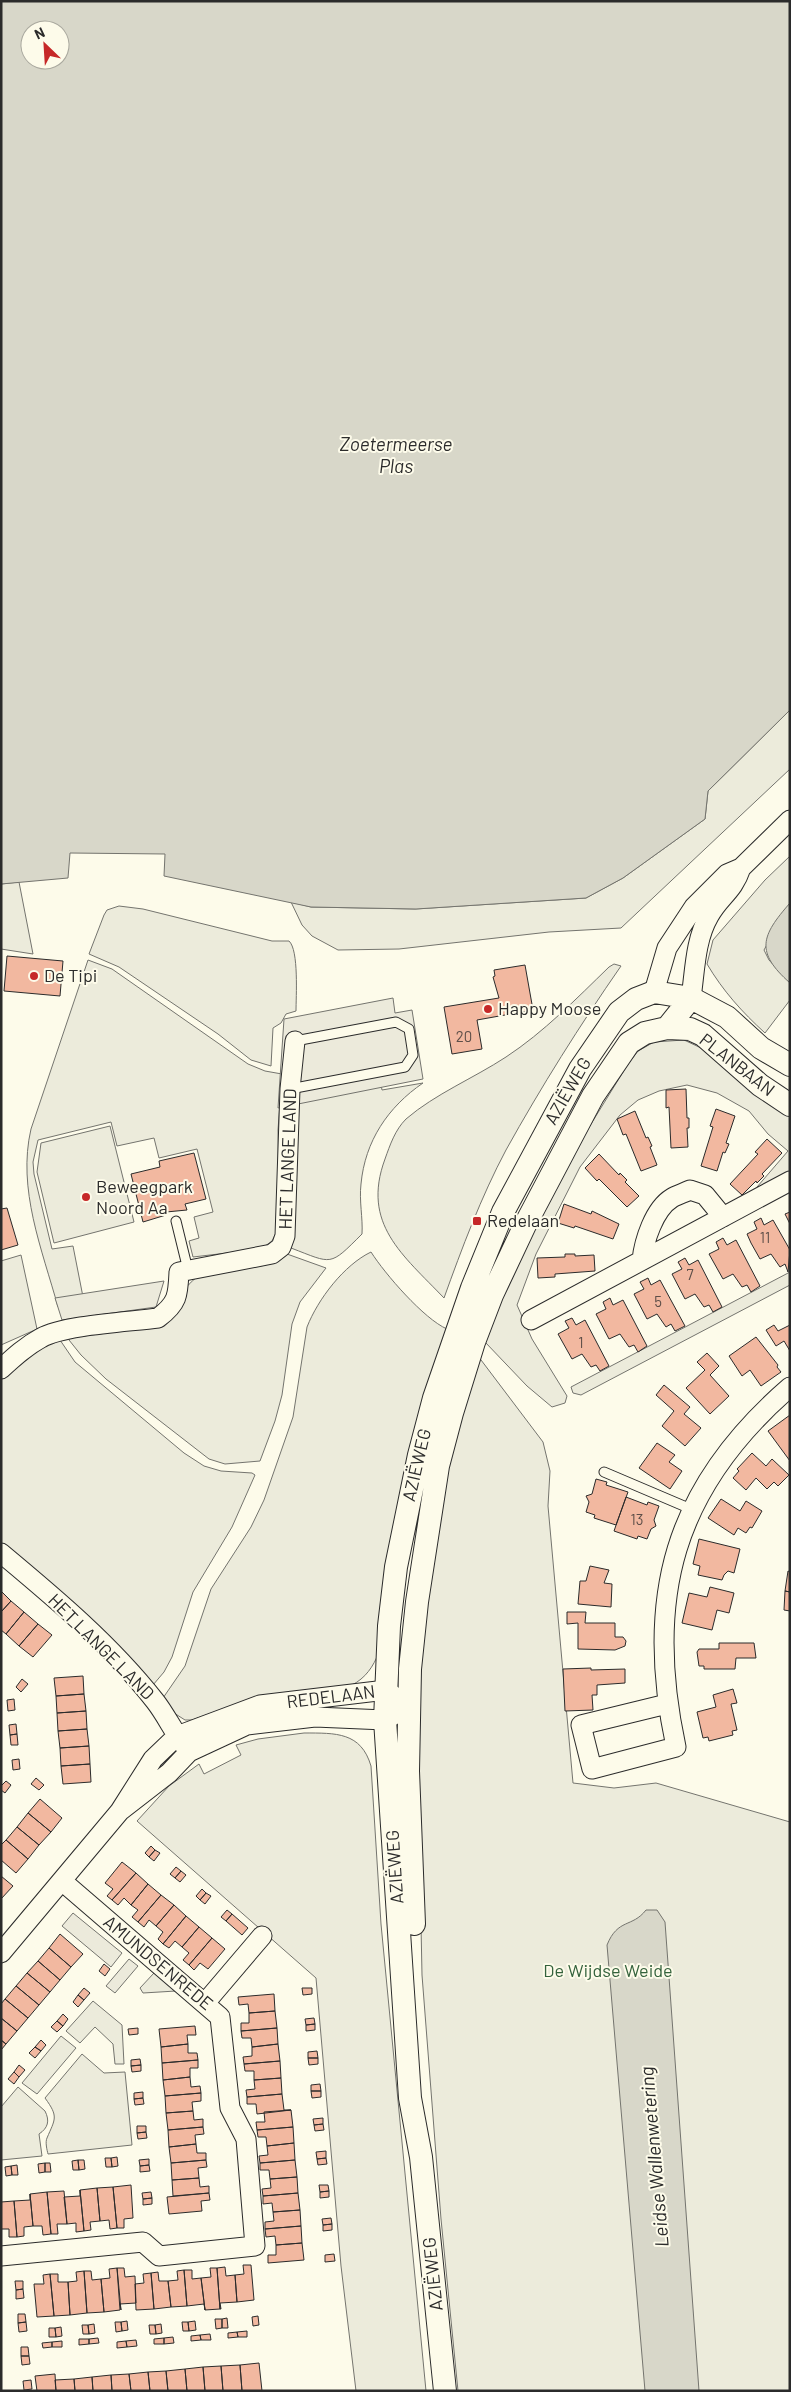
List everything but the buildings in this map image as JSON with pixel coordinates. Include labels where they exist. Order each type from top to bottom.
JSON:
[{"type":"street","points":[[667,1028],[654,992],[667,948],[694,907],[727,874],[741,868],[790,820]]},
{"type":"street","points":[[667,1028],[691,998],[700,937],[710,915],[736,883],[741,868]]},
{"type":"street","name":"PLANBAAN","points":[[654,992],[691,998],[727,1017],[761,1048],[790,1065]]},
{"type":"street","name":"AZIËWEG","points":[[421,2157],[424,2098],[418,2047],[408,1771],[409,1707],[410,1668],[416,1602],[438,1466],[474,1342],[482,1291],[503,1212],[580,1069],[618,1012],[636,999],[654,992]]},
{"type":"street","name":"PLANBAAN","points":[[667,1028],[690,1029],[703,1035],[760,1085],[790,1105]]},
{"type":"street","name":"AZIËWEG","points":[[445,2391],[421,2157],[410,2098],[385,1720],[389,1626],[396,1567],[419,1455],[434,1398],[482,1291],[525,1225],[593,1096],[617,1058],[629,1043],[645,1033],[667,1028]]},
{"type":"street","name":"HET LANGE LAND","points":[[188,1270],[272,1254],[280,1247],[285,1236],[290,1089],[295,1041]]},
{"type":"street","points":[[531,1320],[790,1181]]},
{"type":"street","points":[[642,1260],[644,1242],[653,1222],[670,1198],[690,1190],[705,1195],[723,1216]]},
{"type":"street","points":[[1,1369],[42,1337],[58,1331],[158,1318],[170,1309],[178,1296],[179,1272],[188,1270]]},
{"type":"street","points":[[667,1704],[581,1725],[592,1770],[676,1747],[667,1704],[663,1633],[668,1588],[679,1542],[691,1509],[720,1460],[767,1406],[790,1387]]},
{"type":"street","name":"HET LANGE LAND","points":[[1,1553],[84,1625],[121,1663],[154,1700],[189,1752]]},
{"type":"street","name":"REDELAAN","points":[[1,1953],[120,1811],[153,1759],[177,1736],[260,1705],[386,1690],[409,1707],[385,1720],[315,1717],[247,1725],[189,1752],[169,1773],[120,1811]]},
{"type":"street","name":"AMUNDSENREDE","points":[[1,2256],[143,2242],[159,2256],[255,2246],[246,2140],[230,2108],[220,2017],[62,1882]]},
{"type":"street","points":[[205,2003],[262,1936]]},
{"type":"lane","points":[[290,1089],[405,1067],[413,1055],[409,1029],[396,1022],[295,1041]]},
{"type":"lane","points":[[176,1221],[188,1270]]},
{"type":"lane","points":[[604,1472],[691,1509]]},
{"type":"green space","points":[[790,710],[790,769],[621,928],[549,932],[399,949],[338,950],[312,936],[302,925],[291,902],[311,907],[415,909],[586,898],[623,878],[705,819],[708,791]]},
{"type":"green space","points":[[790,856],[790,903],[764,950],[769,960],[790,983],[790,1000],[765,1033],[733,1001],[707,964],[713,940],[765,880]]},
{"type":"green space","points":[[19,882],[33,954],[1,949],[1,884]]},
{"type":"green space","points":[[119,906],[143,909],[272,941],[289,941],[296,963],[296,1011],[286,1014],[281,1023],[273,1028],[271,1066],[251,1060],[218,1034],[119,967],[89,954],[107,910]]},
{"type":"green space","points":[[88,960],[112,969],[248,1064],[265,1071],[282,1074],[278,1130],[279,1223],[272,1241],[261,1249],[193,1257],[189,1241],[199,1238],[194,1217],[213,1212],[197,1149],[159,1158],[154,1138],[117,1146],[111,1122],[38,1140],[33,1162],[34,1174],[52,1249],[73,1246],[84,1302],[58,1307],[33,1219],[27,1174],[27,1151],[31,1129]]},
{"type":"green space","points":[[614,964],[621,966],[547,1080],[506,1150],[472,1223],[444,1298],[401,1252],[390,1237],[382,1220],[378,1202],[379,1182],[393,1138],[402,1123],[417,1110],[506,1057],[533,1037]]},
{"type":"green space","points":[[684,1040],[714,1054],[790,1112],[790,1175],[762,1191],[757,1187],[788,1151],[768,1134],[749,1111],[717,1093],[687,1085],[659,1091],[638,1100],[620,1115],[580,1167],[536,1254],[517,1305],[532,1339],[567,1396],[565,1403],[552,1407],[527,1386],[485,1342],[520,1253],[578,1145],[628,1064],[638,1051],[654,1042]]},
{"type":"green space","points":[[380,1079],[382,1090],[423,1083],[410,1092],[389,1114],[380,1126],[367,1153],[363,1168],[361,1190],[362,1234],[343,1252],[330,1259],[315,1257],[291,1248],[294,1235],[299,1100]]},
{"type":"green space","name":"Beweegpark Noord Aa","points":[[110,1126],[134,1222],[54,1243],[37,1172],[41,1143]]},
{"type":"green space","points":[[371,1252],[406,1295],[427,1316],[447,1329],[377,1657],[365,1675],[346,1688],[249,1700],[192,1720],[185,1720],[174,1713],[163,1698],[185,1666],[211,1589],[251,1527],[264,1500],[293,1417],[307,1327],[318,1305],[333,1284],[351,1265]]},
{"type":"green space","points":[[287,1254],[326,1268],[300,1302],[292,1324],[282,1395],[275,1421],[260,1461],[225,1464],[209,1459],[106,1379],[81,1355],[69,1340],[69,1338],[152,1327],[185,1288],[199,1275],[215,1270],[269,1264]]},
{"type":"green space","points":[[21,1255],[37,1329],[1,1345],[1,1261]]},
{"type":"green space","points":[[790,1272],[790,1285],[581,1395],[573,1393],[571,1387]]},
{"type":"green space","points":[[60,1340],[75,1362],[184,1453],[204,1466],[221,1471],[252,1473],[255,1475],[232,1527],[193,1592],[172,1657],[164,1672],[153,1685],[46,1581],[1,1543],[1,1380],[35,1349]]},
{"type":"green space","name":"De Wijdse Weide","points":[[475,1352],[543,1442],[550,1471],[548,1506],[573,1783],[614,1788],[656,1783],[790,1822],[790,2391],[458,2391],[441,2219],[422,1975],[416,1676],[453,1436]]},
{"type":"green space","points":[[304,1733],[327,1733],[346,1737],[361,1746],[371,1766],[381,1924],[426,2391],[356,2391],[341,2266],[316,1978],[137,1821],[169,1786],[199,1764],[204,1774],[241,1755],[236,1745],[258,1739]]},
{"type":"green space","points":[[154,1973],[176,1991],[143,1993],[140,1988]]},
{"type":"green space","points":[[93,2001],[122,2025],[124,2064],[115,2064],[113,2044],[95,2027],[80,2043],[66,2031]]},
{"type":"green space","points":[[61,2036],[76,2048],[37,2094],[22,2083]]},
{"type":"green space","points":[[82,2054],[104,2073],[125,2072],[132,2145],[48,2154],[46,2140],[52,2126],[54,2114],[45,2098]]},
{"type":"green space","points":[[18,2087],[47,2115],[47,2124],[39,2134],[42,2156],[1,2160],[1,2107]]},
{"type":"shaded area","points":[[393,998],[395,1013],[412,1010],[423,1079],[278,1108],[284,1019]]},
{"type":"shaded area","points":[[164,1281],[156,1307],[62,1320],[55,1298]]},
{"type":"shaded area","points":[[73,1913],[122,1953],[111,1967],[62,1926]]},
{"type":"shaded area","points":[[129,1959],[138,1966],[115,1993],[106,1986]]},
{"type":"water","name":"Zoetermeerse Plas","points":[[1,1],[790,1],[790,710],[708,791],[705,819],[623,878],[586,898],[416,909],[311,907],[164,876],[165,854],[70,853],[68,878],[1,884]]},
{"type":"water","points":[[790,903],[790,983],[771,962],[766,944],[773,925]]},
{"type":"water","name":"Leidse Wallenwetering","points":[[646,1910],[657,1910],[665,1922],[699,2391],[645,2391],[607,1945],[611,1936],[620,1927],[641,1916]]},
{"type":"place","name":"De Tipi","points":[[34,976]]},
{"type":"place","name":"Happy Moose","points":[[488,1009]]},
{"type":"place","name":"Beweegpark Noord Aa","points":[[86,1197]]},
{"type":"place","name":"Redelaan","points":[[477,1221]]}]
